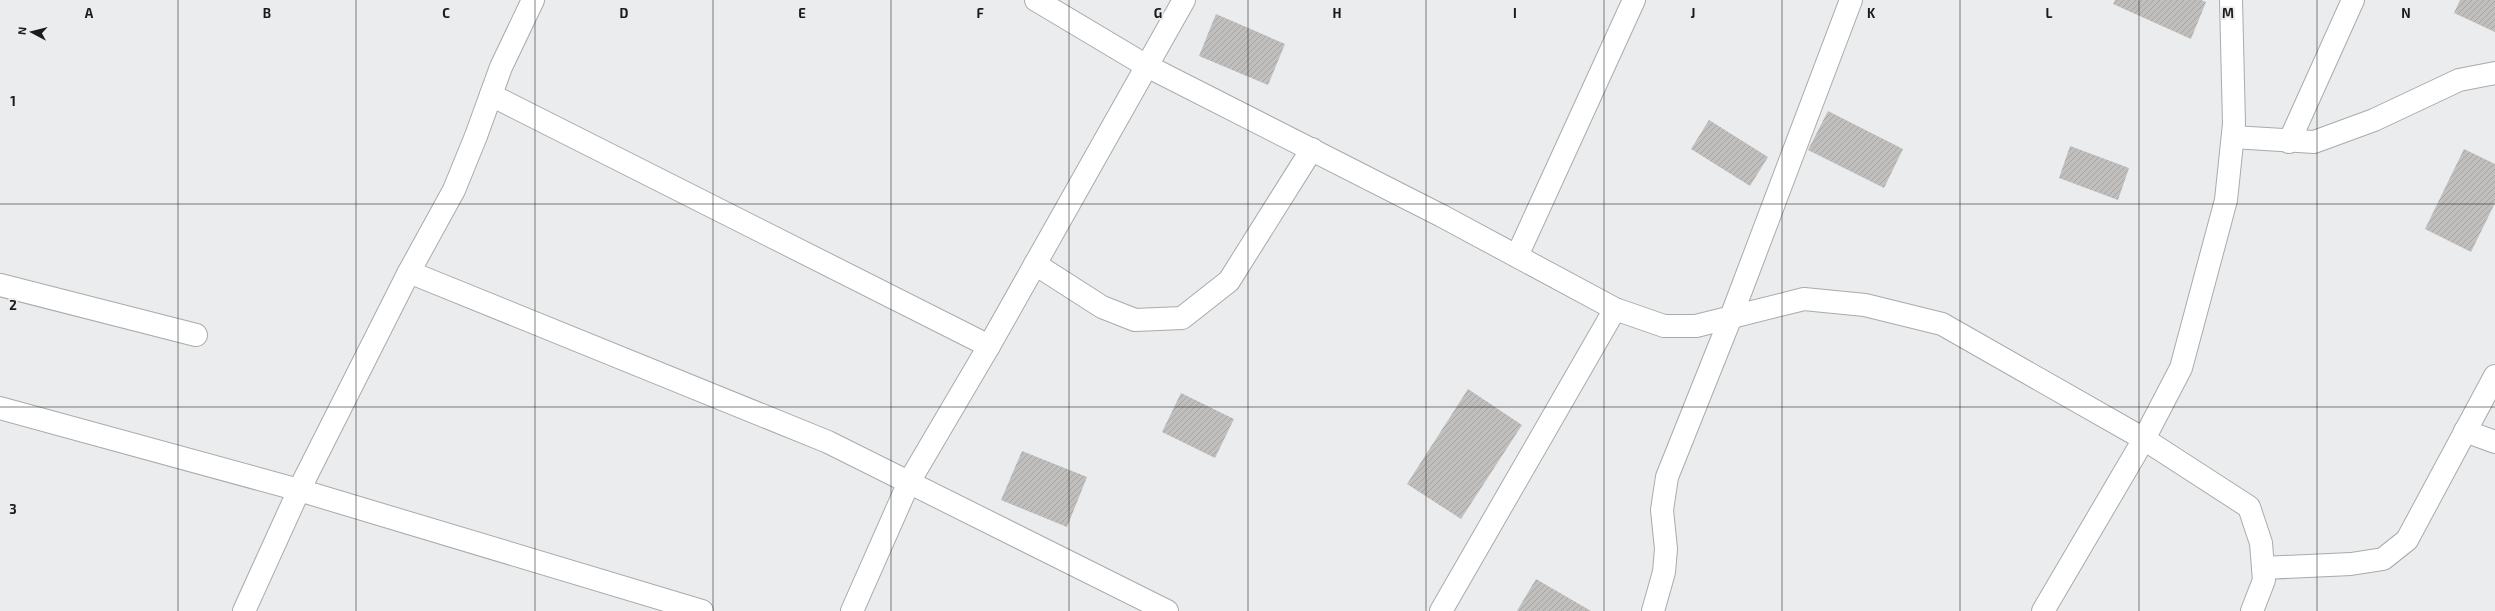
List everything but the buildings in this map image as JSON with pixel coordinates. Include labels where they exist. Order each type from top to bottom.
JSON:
[{"type":"street","points":[[244,611],[299,490],[409,272],[454,190],[501,67],[533,0]]},
{"type":"street","points":[[1036,0],[1146,65],[1312,149],[1615,309],[1664,326],[1696,326],[1804,299],[1865,305],[1942,324],[2144,439],[2249,507],[2261,543],[2264,580],[2252,611]]},
{"type":"street","points":[[852,611],[909,482],[989,346],[1184,0]]},
{"type":"street","points":[[1517,256],[1634,0]]},
{"type":"street","points":[[1653,611],[1664,572],[1666,549],[1662,510],[1666,477],[1731,317],[1851,0]]},
{"type":"street","points":[[2044,611],[2144,439],[2181,368],[2226,200],[2233,137],[2231,0]]},
{"type":"street","points":[[2289,142],[2353,0]]},
{"type":"street","points":[[2233,137],[2289,142],[2314,142],[2374,120],[2459,80],[2495,73]]},
{"type":"street","points":[[491,95],[989,346]]},
{"type":"street","points":[[1034,264],[1102,307],[1135,320],[1182,318],[1230,281],[1312,149]]},
{"type":"street","points":[[409,272],[828,442],[1167,611]]},
{"type":"street","points":[[0,285],[196,335]]},
{"type":"street","points":[[1441,611],[1615,309]]},
{"type":"street","points":[[2263,568],[2351,564],[2383,559],[2407,540],[2495,376]]},
{"type":"street","points":[[0,408],[299,490],[702,611]]},
{"type":"street","points":[[2465,431],[2495,442]]}]
